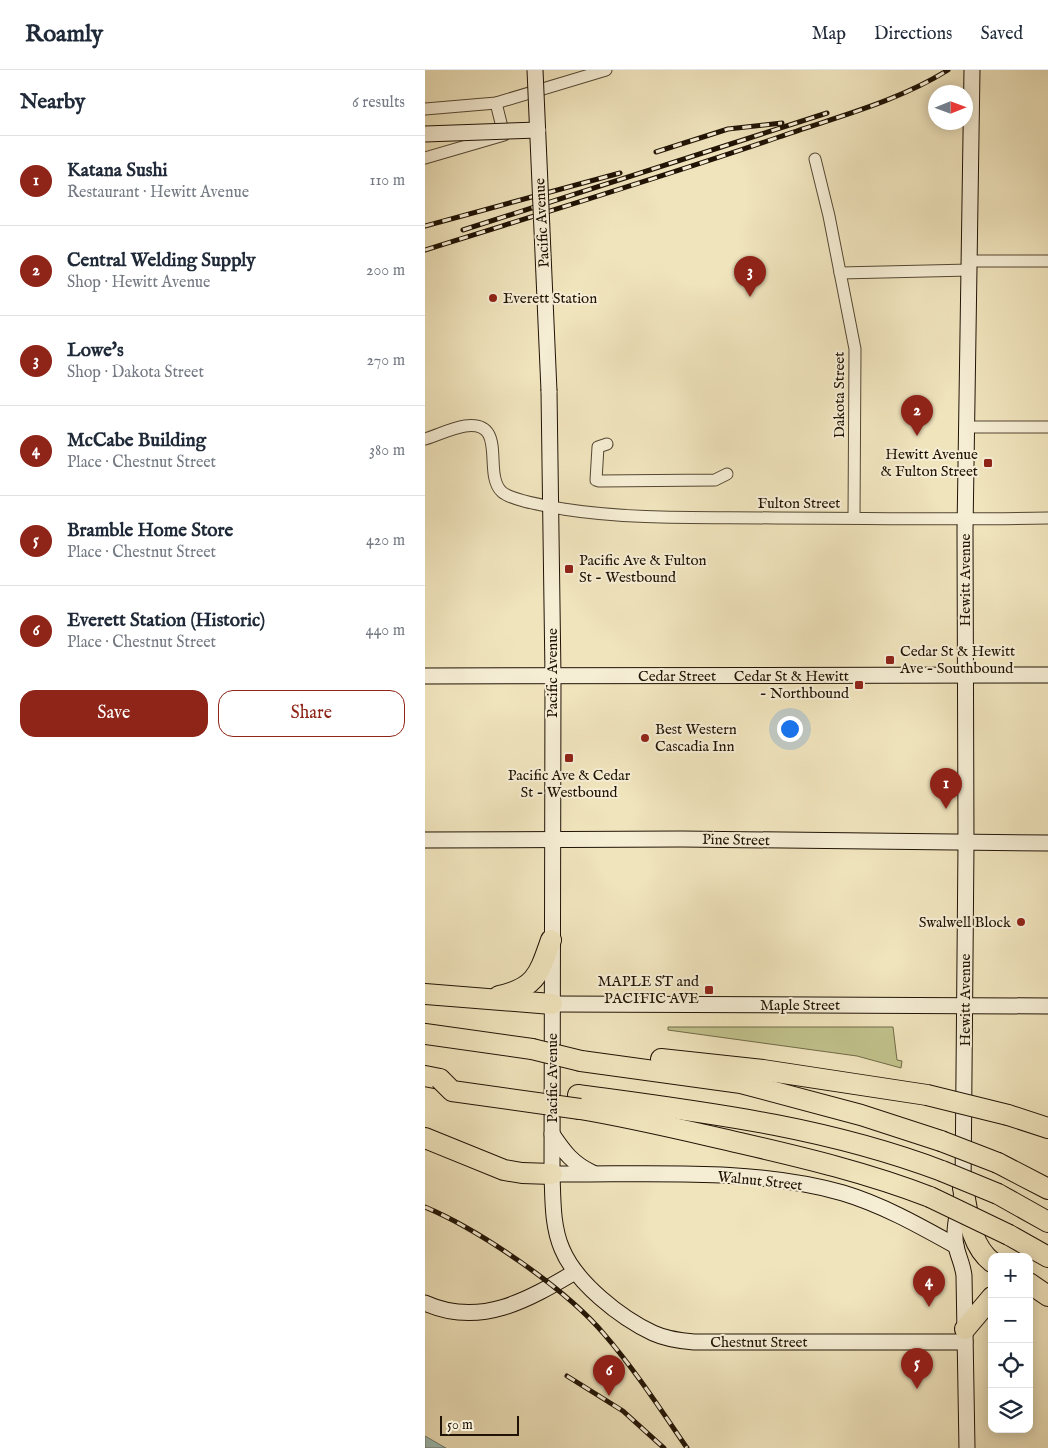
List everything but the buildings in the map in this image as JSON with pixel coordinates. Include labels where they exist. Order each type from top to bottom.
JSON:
[{"type":"highway","points":[[486,999],[519,992],[530,983],[541,968],[551,940]]},
{"type":"highway","points":[[425,994],[552,1004]]},
{"type":"highway","points":[[425,1034],[532,1049],[741,1083],[861,1115],[941,1141],[998,1163],[1048,1189]]},
{"type":"highway","points":[[581,1057],[694,1062],[832,1080],[927,1096],[1008,1115],[1048,1128]]},
{"type":"highway","points":[[433,1078],[452,1091],[708,1112],[798,1128],[870,1147],[942,1171],[997,1194],[1048,1222]]},
{"type":"highway","points":[[579,1102],[628,1117],[831,1164],[893,1182],[930,1197],[1048,1256]]},
{"type":"highway","points":[[425,1138],[505,1170],[522,1174],[552,1174]]},
{"type":"highway","points":[[963,1188],[971,1228],[978,1245],[988,1257]]},
{"type":"highway","points":[[965,1335],[991,1298]]},
{"type":"street","name":"Pacific Avenue","points":[[535,70],[549,391],[551,506],[553,676],[552,1174],[555,1229],[562,1249],[575,1272]]},
{"type":"street","points":[[425,109],[496,103],[525,96],[606,70]]},
{"type":"street","name":"Hewitt Avenue","points":[[967,1448],[963,1265],[956,1246],[957,1217],[963,1188],[965,1072],[966,519],[972,70]]},
{"type":"street","points":[[425,158],[503,135],[496,103]]},
{"type":"street","points":[[425,134],[538,130]]},
{"type":"street","name":"Dakota Street","points":[[815,160],[829,216],[855,349],[854,518]]},
{"type":"street","points":[[840,273],[1048,260]]},
{"type":"street","name":"Fulton Street","points":[[425,439],[465,426],[479,427],[490,436],[493,448],[493,476],[500,490],[512,497],[551,506],[641,516],[1048,518]]},
{"type":"street","points":[[968,427],[1048,427]]},
{"type":"street","points":[[607,444],[599,447],[596,470],[596,480],[599,482],[715,480],[727,474]]},
{"type":"street","name":"Cedar Street","points":[[425,676],[1048,675]]},
{"type":"street","name":"Pine Street","points":[[425,840],[552,838],[1048,844]]},
{"type":"street","name":"Maple Street","points":[[552,1004],[1048,1006]]},
{"type":"street","points":[[552,1134],[568,1157],[580,1166],[597,1174]]},
{"type":"street","name":"Walnut Street","points":[[552,1174],[726,1176],[806,1184],[844,1194],[883,1208],[956,1246]]},
{"type":"street","points":[[425,1303],[439,1310],[455,1312],[469,1313],[495,1310],[535,1296],[575,1272]]},
{"type":"street","name":"Chestnut Street","points":[[575,1272],[603,1300],[637,1325],[655,1334],[677,1340],[694,1342],[965,1335]]},
{"type":"green space","points":[[668,1027],[893,1027],[897,1060],[902,1061],[901,1068],[857,1056],[668,1030]]},
{"type":"water","points":[[425,1436],[444,1447],[446,1448],[425,1448]]},
{"type":"railway","points":[[425,250],[602,195],[866,108],[908,91],[948,70]]},
{"type":"railway","points":[[463,230],[827,113]]},
{"type":"railway","points":[[656,152],[728,129],[782,123]]},
{"type":"railway","points":[[425,226],[620,173]]},
{"type":"railway","points":[[425,1207],[447,1217],[496,1245],[568,1298],[604,1334],[647,1390],[687,1448]]},
{"type":"railway","points":[[567,1376],[623,1411],[664,1448]]},
{"type":"place","name":"Lowe's","points":[[750,297]]},
{"type":"place","name":"Everett Station","points":[[493,298]]},
{"type":"place","name":"Central Welding Supply","points":[[917,436]]},
{"type":"place","name":"Hewitt Avenue & Fulton Street","points":[[988,463]]},
{"type":"place","name":"Pacific Ave & Fulton St - Westbound","points":[[569,569]]},
{"type":"place","name":"Cedar St & Hewitt Ave - Southbound","points":[[890,660]]},
{"type":"place","name":"Cedar St & Hewitt - Northbound","points":[[859,685]]},
{"type":"place","name":"Best Western Cascadia Inn","points":[[645,738]]},
{"type":"place","name":"Pacific Ave & Cedar St - Westbound","points":[[569,758]]},
{"type":"place","name":"Katana Sushi","points":[[946,809]]},
{"type":"place","name":"Swalwell Block","points":[[1021,922]]},
{"type":"place","name":"MAPLE ST and PACIFIC AVE","points":[[709,990]]},
{"type":"place","name":"McCabe Building","points":[[929,1307]]},
{"type":"place","name":"Bramble Home Store","points":[[917,1389]]},
{"type":"place","name":"Everett Station (Historic)","points":[[609,1396]]}]
